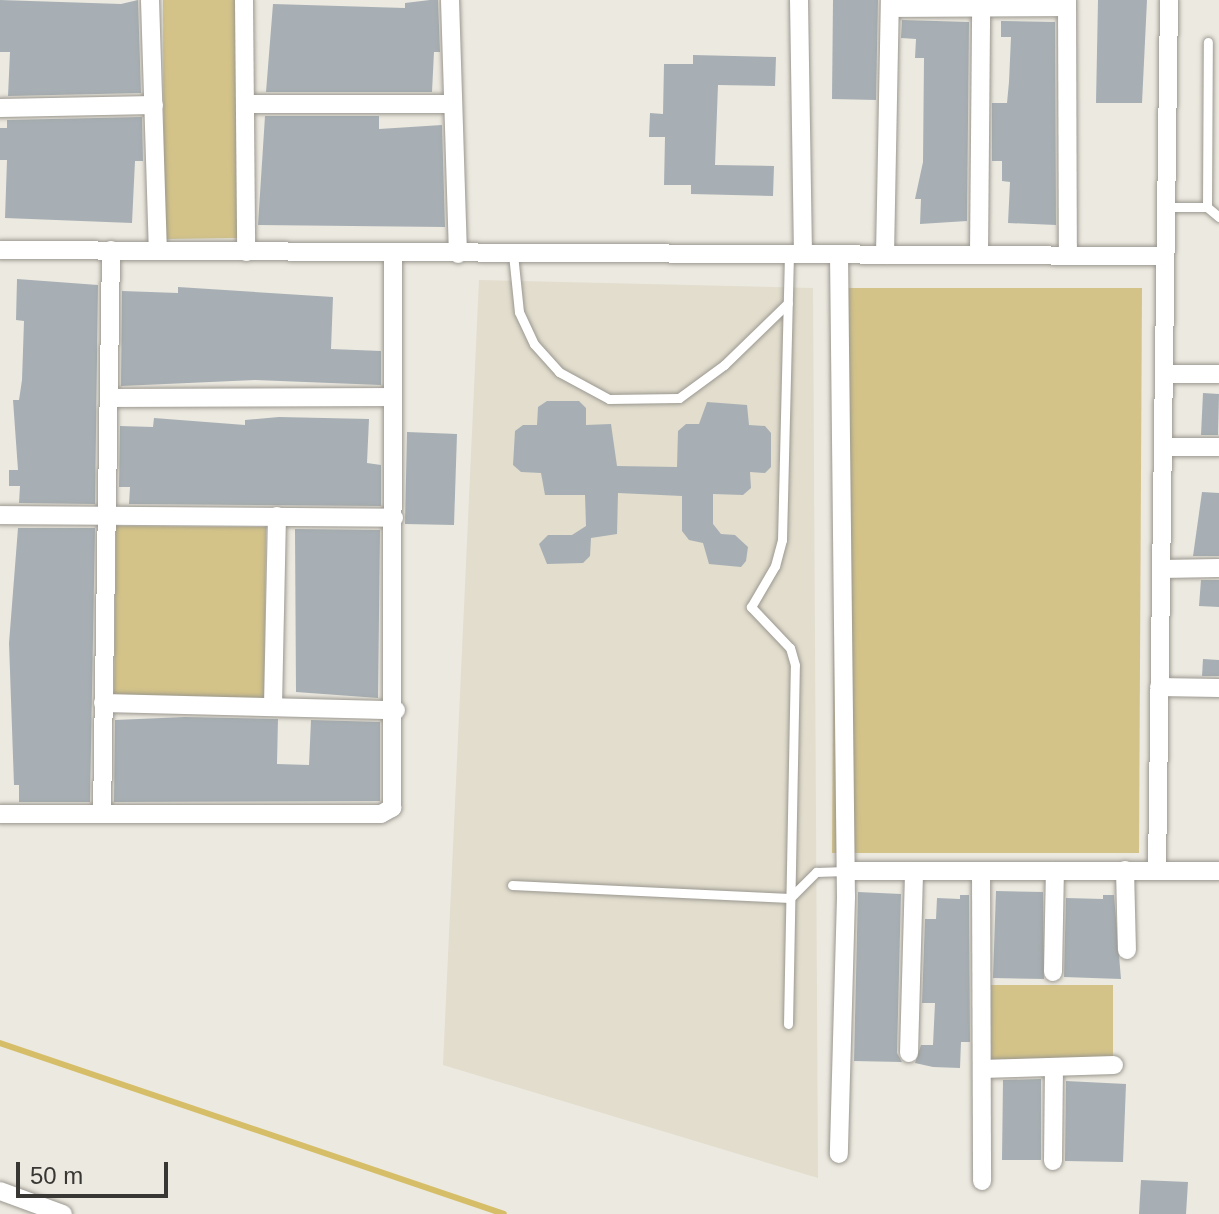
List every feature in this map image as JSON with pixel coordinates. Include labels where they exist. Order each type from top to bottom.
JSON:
[{"type":"street","points":[[150,0],[158,251]]},
{"type":"street","points":[[244,0],[246,252]]},
{"type":"street","points":[[450,0],[458,254]]},
{"type":"street","points":[[796,254],[799,0]]},
{"type":"street","points":[[1157,871],[1169,0]]},
{"type":"street","points":[[885,255],[890,4],[981,7],[1067,4],[1068,255]]},
{"type":"street","points":[[979,254],[981,7]]},
{"type":"street","points":[[245,104],[451,104]]},
{"type":"street","points":[[0,108],[154,105]]},
{"type":"street","points":[[0,250],[1165,256]]},
{"type":"street","points":[[102,813],[103,516],[111,398],[111,250]]},
{"type":"street","points":[[0,814],[388,812],[394,804],[393,252]]},
{"type":"street","points":[[839,254],[846,871],[839,1154]]},
{"type":"street","points":[[1164,374],[1219,374]]},
{"type":"street","points":[[111,398],[392,397]]},
{"type":"street","points":[[1163,447],[1219,447]]},
{"type":"street","points":[[0,515],[394,518]]},
{"type":"street","points":[[273,706],[277,516]]},
{"type":"street","points":[[1161,569],[1219,568]]},
{"type":"street","points":[[1159,687],[1219,688]]},
{"type":"street","points":[[103,703],[396,710]]},
{"type":"street","points":[[1125,870],[1127,950]]},
{"type":"street","points":[[846,871],[1219,871]]},
{"type":"street","points":[[909,1053],[914,871]]},
{"type":"street","points":[[981,871],[982,1181]]},
{"type":"street","points":[[1053,972],[1055,871]]},
{"type":"street","points":[[983,1069],[1114,1065]]},
{"type":"street","points":[[1053,1161],[1054,1067]]},
{"type":"street","points":[[0,1191],[63,1214]]},
{"type":"lane","points":[[1208,42],[1207,207],[1213,217],[1219,217]]},
{"type":"lane","points":[[1166,207],[1207,207]]},
{"type":"lane","points":[[513,254],[519,312],[534,344],[559,372],[609,399],[679,398],[724,365],[788,303]]},
{"type":"lane","points":[[788,1024],[795,665],[790,648],[751,607],[775,566],[782,540],[788,303],[796,254]]},
{"type":"lane","points":[[512,885],[790,898],[816,872],[846,871]]},
{"type":"shaded area","points":[[163,0],[236,0],[237,238],[164,239]]},
{"type":"shaded area","points":[[479,280],[813,288],[818,1178],[443,1065]]},
{"type":"shaded area","points":[[836,288],[1142,288],[1139,853],[832,853]]},
{"type":"shaded area","points":[[116,526],[266,527],[264,698],[114,696]]},
{"type":"shaded area","points":[[991,985],[1113,985],[1113,1059],[991,1059]]},
{"type":"building","points":[[0,0],[121,4],[138,0],[141,93],[8,96],[10,52],[0,52]]},
{"type":"building","points":[[438,0],[440,52],[434,52],[432,92],[266,92],[273,4],[405,8],[405,3]]},
{"type":"building","points":[[833,0],[878,0],[876,100],[832,99]]},
{"type":"building","points":[[1098,0],[1147,0],[1142,103],[1096,103]]},
{"type":"building","points":[[902,20],[969,22],[967,221],[920,224],[921,199],[915,199],[923,162],[924,58],[915,58],[916,39],[901,38]]},
{"type":"building","points":[[1001,21],[1055,22],[1056,225],[1008,223],[1010,182],[1002,181],[1002,161],[992,161],[992,103],[1007,103],[1009,82],[1011,37],[1001,37]]},
{"type":"building","points":[[693,55],[776,57],[775,86],[718,85],[715,165],[774,166],[773,196],[691,194],[691,185],[664,185],[665,137],[649,137],[650,113],[663,114],[664,64],[693,64]]},
{"type":"building","points":[[265,116],[379,116],[379,129],[442,125],[445,227],[258,225]]},
{"type":"building","points":[[142,117],[143,161],[135,161],[132,223],[5,218],[7,160],[0,160],[0,128],[7,128],[7,120]]},
{"type":"building","points":[[17,279],[98,285],[95,504],[19,503],[20,486],[9,486],[9,470],[18,470],[13,400],[19,400],[22,380],[24,321],[16,320]]},
{"type":"building","points":[[178,287],[333,297],[331,349],[381,351],[381,385],[255,380],[121,386],[122,291],[178,293]]},
{"type":"building","points":[[1203,393],[1219,394],[1218,435],[1201,435]]},
{"type":"building","points":[[547,401],[579,401],[586,408],[586,425],[611,424],[617,466],[677,467],[678,431],[686,424],[699,424],[707,402],[747,405],[749,425],[765,426],[771,433],[771,467],[765,473],[750,472],[751,488],[743,495],[713,494],[713,524],[721,534],[735,535],[748,547],[746,561],[741,567],[709,564],[703,543],[689,540],[682,531],[682,496],[618,493],[617,534],[591,538],[590,556],[583,563],[547,564],[539,544],[548,535],[572,535],[586,526],[585,495],[545,495],[541,473],[521,472],[513,465],[515,431],[523,425],[537,425],[538,407]]},
{"type":"building","points":[[279,417],[369,419],[367,463],[381,465],[381,506],[129,504],[130,487],[119,487],[120,426],[153,427],[154,418],[245,425],[245,420]]},
{"type":"building","points":[[407,432],[457,434],[454,525],[405,524]]},
{"type":"building","points":[[1202,492],[1219,493],[1219,556],[1193,556]]},
{"type":"building","points":[[18,528],[95,528],[90,802],[19,802],[19,785],[14,785],[9,643]]},
{"type":"building","points":[[295,529],[380,530],[378,698],[296,692]]},
{"type":"building","points":[[1201,580],[1219,580],[1219,607],[1199,606]]},
{"type":"building","points":[[1203,659],[1219,660],[1219,676],[1202,676]]},
{"type":"building","points":[[185,717],[278,719],[277,764],[309,765],[311,720],[380,722],[380,801],[114,802],[115,720]]},
{"type":"building","points":[[996,891],[1043,892],[1044,979],[993,978]]},
{"type":"building","points":[[858,892],[901,894],[897,1053],[902,1062],[854,1061]]},
{"type":"building","points":[[960,895],[969,895],[970,1042],[961,1042],[960,1068],[933,1067],[915,1063],[921,1045],[933,1045],[935,1003],[922,1003],[925,919],[936,919],[937,898],[960,899]]},
{"type":"building","points":[[1103,895],[1114,895],[1121,979],[1064,977],[1066,898],[1103,899]]},
{"type":"building","points":[[1041,1079],[1041,1160],[1002,1160],[1003,1080]]},
{"type":"building","points":[[1066,1081],[1126,1084],[1123,1162],[1065,1161]]},
{"type":"building","points":[[1141,1180],[1188,1182],[1186,1214],[1139,1214]]},
{"type":"waterway","points":[[0,1043],[504,1214]]}]
